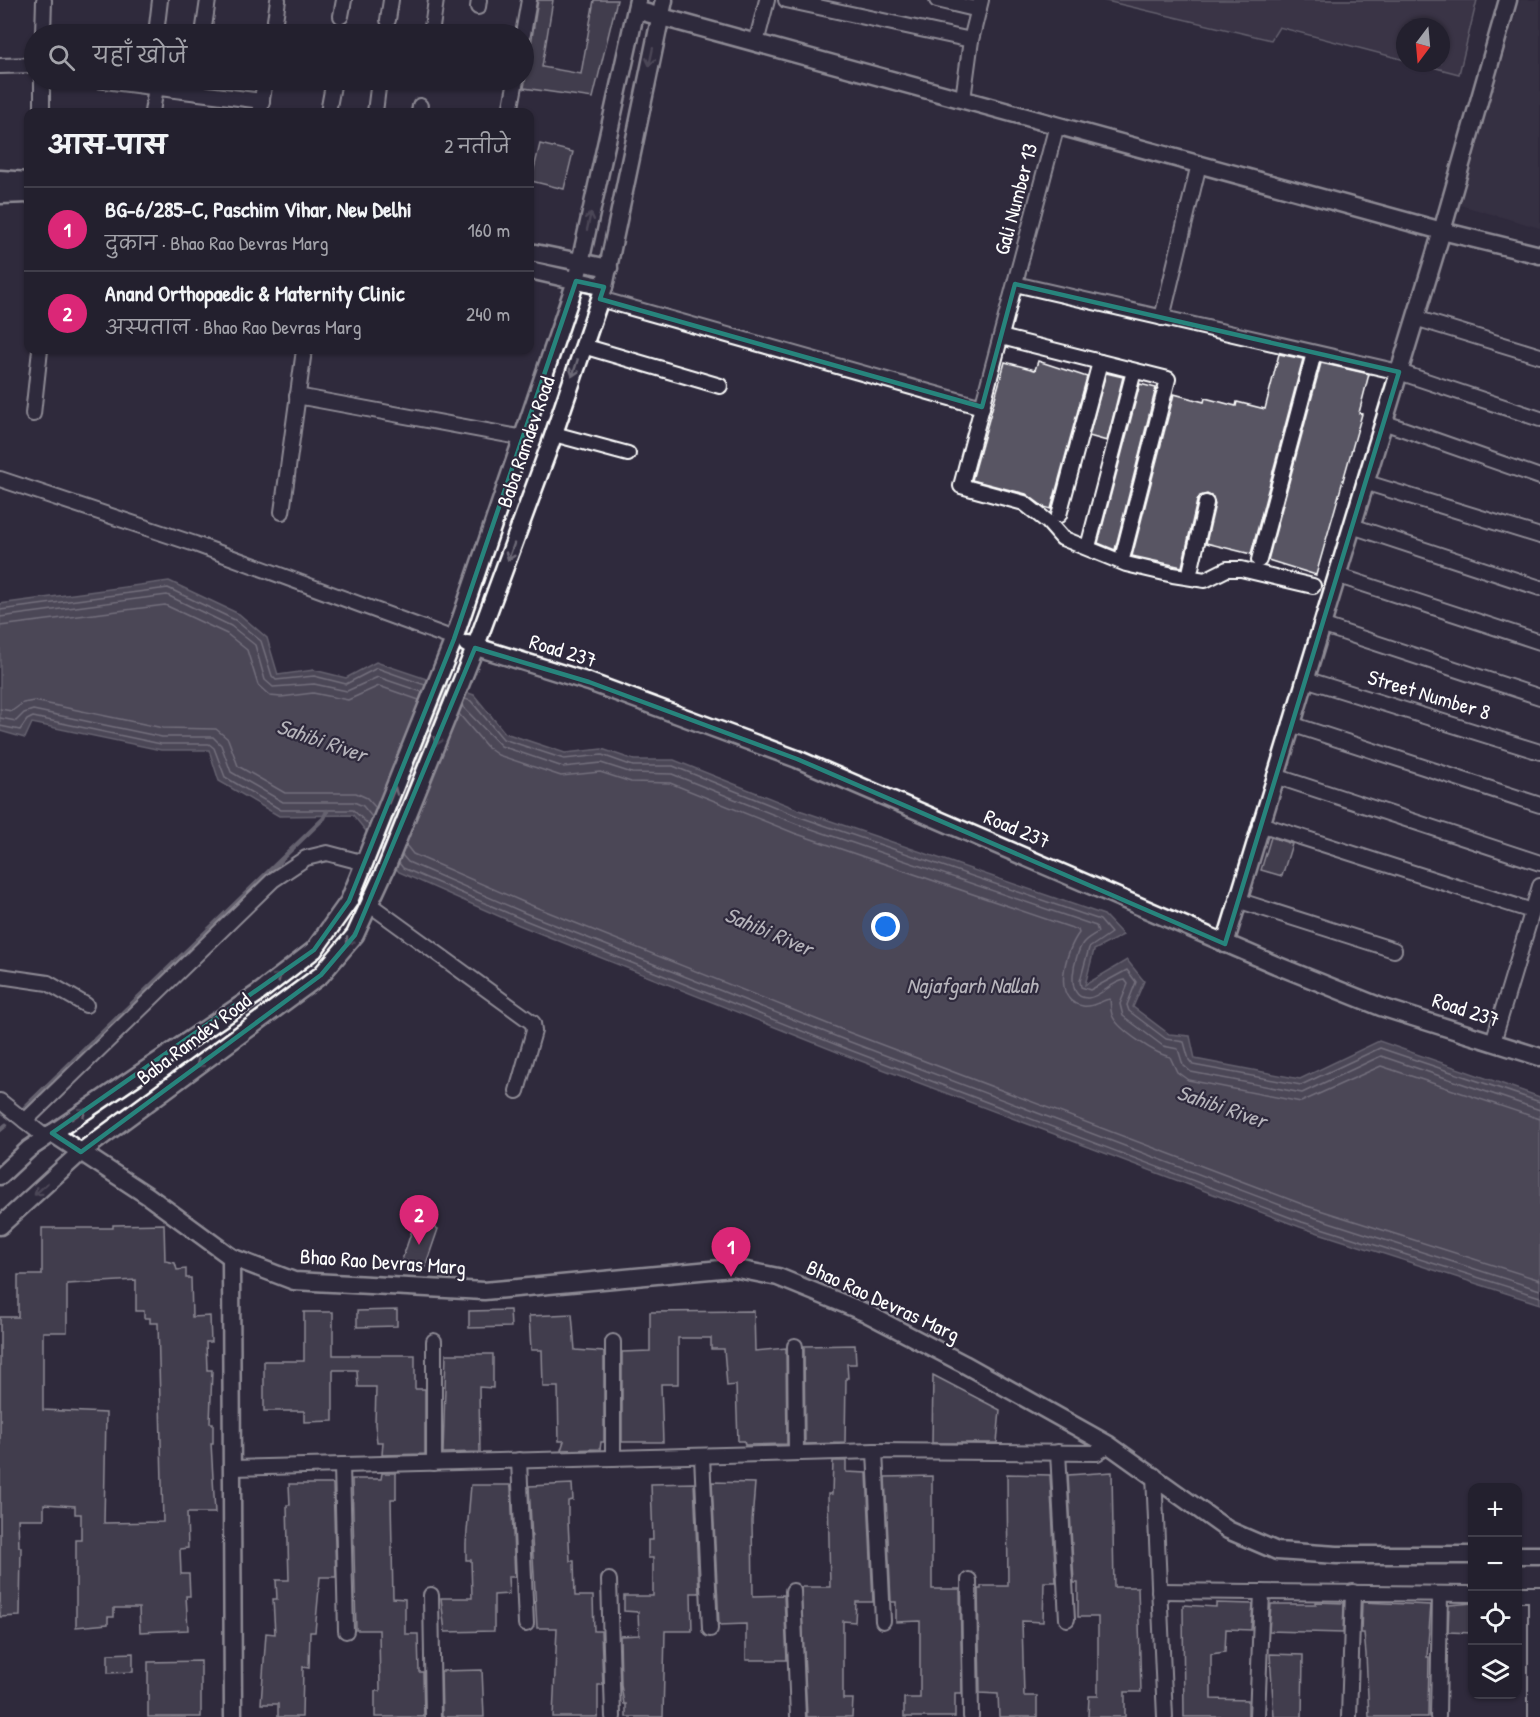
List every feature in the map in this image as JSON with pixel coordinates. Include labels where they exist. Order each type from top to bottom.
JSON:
[{"type":"street","points":[[43,24],[44,0]]},
{"type":"street","points":[[157,24],[160,0]]},
{"type":"street","points":[[204,24],[208,0]]},
{"type":"street","points":[[274,24],[278,0]]},
{"type":"street","points":[[341,16],[344,0]]},
{"type":"street","points":[[388,20],[391,0]]},
{"type":"street","points":[[432,24],[436,0]]},
{"type":"street","points":[[525,24],[529,0]]},
{"type":"street","name":"Baba Ramdev Road","points":[[0,1226],[81,1152],[321,975],[355,934],[384,872],[475,648],[554,434],[602,293],[664,0]]},
{"type":"street","points":[[756,43],[767,0]]},
{"type":"street","points":[[786,0],[971,40]]},
{"type":"street","points":[[937,0],[980,5],[971,40],[963,99]]},
{"type":"street","points":[[1225,944],[1364,482],[1416,318],[1508,0]]},
{"type":"street","points":[[0,1176],[48,1135],[257,994],[314,950],[349,901],[454,639],[576,281],[637,5],[660,17],[1442,231],[1540,255]]},
{"type":"street","points":[[0,66],[24,65]]},
{"type":"street","points":[[42,90],[42,108]]},
{"type":"street","points":[[152,90],[152,108]]},
{"type":"street","points":[[207,90],[261,107],[264,90]]},
{"type":"street","points":[[329,108],[332,90]]},
{"type":"street","points":[[376,108],[378,90]]},
{"type":"street","points":[[511,108],[514,90]]},
{"type":"street","name":"Gali Number 13","points":[[1057,125],[961,486],[1024,503],[1071,543],[1126,564],[1188,578]]},
{"type":"street","points":[[1162,318],[1199,164]]},
{"type":"street","points":[[0,179],[24,181]]},
{"type":"street","points":[[0,195],[24,194]]},
{"type":"street","points":[[534,253],[609,268]]},
{"type":"street","points":[[534,271],[576,281],[602,293],[982,407]]},
{"type":"street","points":[[1015,284],[1399,372],[1540,418]]},
{"type":"street","points":[[1416,318],[1540,356]]},
{"type":"street","points":[[1000,337],[1168,379],[1123,555]]},
{"type":"street","points":[[583,346],[720,386]]},
{"type":"street","points":[[1259,560],[1314,353]]},
{"type":"street","points":[[33,414],[40,354]]},
{"type":"street","points":[[282,512],[303,354]]},
{"type":"street","points":[[1059,515],[1100,362]]},
{"type":"street","points":[[1089,543],[1134,371]]},
{"type":"street","points":[[297,396],[524,438]]},
{"type":"street","points":[[1383,422],[1540,477]]},
{"type":"street","points":[[554,434],[628,454]]},
{"type":"street","points":[[0,479],[195,544],[454,639]]},
{"type":"street","points":[[1364,482],[1540,536]]},
{"type":"street","points":[[1206,504],[1188,578],[1204,580],[1227,569],[1241,569],[1312,586]]},
{"type":"street","points":[[1352,525],[1540,588]]},
{"type":"street","points":[[1336,575],[1540,642]]},
{"type":"street","points":[[1321,624],[1540,697]]},
{"type":"street","name":"Road 237","points":[[454,639],[475,648],[589,682],[796,759],[1225,944],[1381,1007],[1540,1057]]},
{"type":"street","name":"Street Number 8","points":[[1305,679],[1540,752]]},
{"type":"street","points":[[1291,724],[1540,805]]},
{"type":"street","points":[[1275,776],[1540,863]]},
{"type":"street","points":[[1260,824],[1532,911]]},
{"type":"street","points":[[25,1121],[273,880],[306,858],[327,853],[366,860],[384,872]]},
{"type":"street","points":[[1493,1042],[1540,886]]},
{"type":"street","points":[[1237,900],[1394,950]]},
{"type":"street","points":[[369,904],[533,1023],[534,1031],[517,1091]]},
{"type":"street","points":[[0,976],[48,983],[86,1005]]},
{"type":"street","points":[[0,1101],[25,1121],[48,1135]]},
{"type":"street","name":"Bhao Rao Devras Marg","points":[[48,1135],[81,1152],[231,1257],[294,1281],[484,1291],[732,1268],[778,1277],[874,1317],[1109,1445],[1228,1530],[1277,1551],[1337,1555],[1468,1555]]},
{"type":"street","points":[[231,1257],[233,1717]]},
{"type":"street","points":[[434,1341],[434,1463]]},
{"type":"street","points":[[613,1342],[613,1458]]},
{"type":"street","points":[[795,1347],[796,1453]]},
{"type":"street","points":[[232,1468],[874,1451],[1097,1453],[1109,1445]]},
{"type":"street","points":[[874,1451],[883,1621]]},
{"type":"street","points":[[1058,1452],[1067,1619]]},
{"type":"street","points":[[702,1456],[710,1629]]},
{"type":"street","points":[[519,1460],[526,1624]]},
{"type":"street","points":[[342,1465],[346,1631]]},
{"type":"street","points":[[1154,1475],[1165,1717]]},
{"type":"street","points":[[1522,1555],[1540,1555]]},
{"type":"street","points":[[609,1580],[613,1717]]},
{"type":"street","points":[[969,1580],[971,1717]]},
{"type":"street","points":[[1159,1591],[1468,1594]]},
{"type":"street","points":[[793,1592],[798,1717]]},
{"type":"street","points":[[1257,1717],[1262,1592]]},
{"type":"street","points":[[1349,1717],[1353,1593]]},
{"type":"street","points":[[1438,1717],[1440,1594]]},
{"type":"street","points":[[1522,1594],[1538,1594],[1536,1717]]},
{"type":"street","points":[[432,1595],[434,1717]]},
{"type":"highlighted area","points":[[576,281],[604,287],[600,299],[982,407],[1015,284],[1399,372],[1225,944],[797,759],[589,682],[475,648],[355,935],[321,975],[81,1152],[52,1133],[314,950],[349,901],[454,639]]},
{"type":"shaded area","points":[[1102,0],[1477,0],[1459,74],[1450,72],[1450,18],[1396,18],[1396,58],[1279,27],[1271,40]]},
{"type":"shaded area","points":[[1520,0],[1540,0],[1540,228],[1460,205]]},
{"type":"water","name":"Najafgarh Nallah","points":[[169,581],[239,614],[267,638],[278,675],[314,670],[346,678],[376,662],[474,695],[505,733],[565,753],[602,749],[634,760],[674,760],[802,811],[1104,915],[1123,935],[1094,950],[1085,985],[1127,960],[1144,981],[1133,1007],[1169,1034],[1190,1036],[1195,1059],[1300,1079],[1379,1041],[1540,1097],[1540,1304],[1300,1227],[840,1053],[519,925],[399,872],[353,815],[279,816],[219,781],[209,750],[161,750],[32,723],[25,738],[0,731],[0,604]]},
{"type":"building","points":[[538,0],[553,0],[542,67],[581,74],[594,0],[617,0],[593,98],[534,89],[534,25]]},
{"type":"building","points":[[540,144],[573,152],[564,189],[534,182],[534,169]]},
{"type":"building","points":[[1279,354],[1303,359],[1251,554],[1206,543],[1215,504],[1213,497],[1207,494],[1200,496],[1197,501],[1182,567],[1132,556],[1174,394],[1204,402],[1205,398],[1236,406],[1237,402],[1265,409]]},
{"type":"building","points":[[1038,361],[1087,377],[1051,509],[1044,507],[1026,494],[972,480],[1005,362],[1035,370]]},
{"type":"building","points":[[1321,363],[1369,374],[1359,413],[1362,414],[1316,575],[1268,560]]},
{"type":"building","points":[[1106,373],[1123,377],[1107,441],[1089,436]]},
{"type":"building","points":[[1140,384],[1156,388],[1115,550],[1098,543]]},
{"type":"building","points":[[1271,837],[1292,844],[1282,876],[1261,870]]},
{"type":"building","points":[[415,1221],[438,1229],[425,1267],[402,1260]]},
{"type":"building","points":[[164,1224],[165,1261],[175,1263],[177,1270],[186,1269],[186,1278],[191,1278],[192,1317],[210,1316],[211,1342],[206,1342],[207,1370],[212,1370],[210,1423],[213,1423],[213,1443],[211,1443],[215,1513],[187,1513],[188,1548],[180,1549],[181,1574],[189,1574],[190,1596],[186,1596],[188,1630],[140,1632],[139,1608],[114,1608],[114,1617],[108,1617],[108,1624],[76,1627],[76,1540],[81,1540],[81,1514],[75,1514],[75,1506],[44,1504],[44,1519],[18,1519],[19,1547],[21,1547],[20,1616],[0,1617],[0,1317],[18,1317],[18,1275],[42,1275],[42,1228],[113,1228],[113,1225]],"holes":[[[136,1280],[136,1311],[144,1311],[144,1318],[150,1318],[150,1323],[158,1323],[163,1522],[104,1523],[106,1413],[43,1410],[43,1332],[67,1332],[67,1284]]]},
{"type":"building","points":[[397,1310],[397,1326],[357,1327],[357,1311]]},
{"type":"building","points":[[510,1310],[511,1327],[469,1328],[469,1311]]},
{"type":"building","points":[[754,1311],[755,1351],[786,1348],[787,1444],[745,1445],[744,1441],[738,1441],[736,1385],[727,1386],[724,1349],[711,1349],[711,1338],[678,1338],[678,1384],[661,1384],[663,1442],[622,1442],[622,1352],[650,1351],[650,1312]]},
{"type":"building","points":[[304,1312],[333,1312],[333,1355],[415,1355],[415,1389],[425,1389],[425,1454],[382,1455],[383,1442],[377,1442],[375,1424],[376,1387],[358,1387],[357,1370],[333,1370],[333,1421],[304,1422],[304,1411],[264,1411],[264,1361],[304,1361]]},
{"type":"building","points":[[572,1314],[575,1350],[604,1352],[604,1442],[601,1442],[600,1449],[561,1450],[564,1441],[559,1441],[558,1387],[543,1387],[542,1350],[531,1350],[529,1316]]},
{"type":"building","points":[[855,1345],[856,1364],[847,1364],[845,1443],[805,1444],[804,1346]]},
{"type":"building","points":[[446,1354],[493,1354],[493,1388],[479,1387],[480,1452],[443,1453]]},
{"type":"building","points":[[933,1375],[1000,1410],[997,1443],[932,1443]]},
{"type":"building","points":[[833,1461],[846,1461],[846,1472],[867,1473],[873,1602],[856,1602],[855,1622],[843,1621],[843,1699],[853,1699],[852,1717],[807,1717],[801,1587],[830,1587],[828,1494],[832,1494]]},
{"type":"building","points":[[1112,1472],[1114,1587],[1138,1587],[1141,1692],[1125,1692],[1125,1717],[1088,1717],[1089,1696],[1098,1696],[1098,1617],[1078,1617],[1078,1583],[1074,1583],[1068,1475]]},
{"type":"building","points":[[382,1473],[396,1473],[396,1499],[391,1499],[393,1598],[405,1599],[405,1634],[418,1634],[419,1672],[423,1672],[424,1717],[375,1717],[375,1691],[380,1691],[379,1630],[356,1630],[352,1479],[381,1479]]},
{"type":"building","points":[[1007,1474],[1050,1475],[1056,1582],[1044,1582],[1043,1622],[1022,1621],[1024,1696],[1037,1696],[1037,1717],[999,1717],[998,1694],[980,1693],[978,1589],[981,1589],[981,1586],[1008,1586]]},
{"type":"building","points":[[932,1476],[932,1589],[960,1589],[962,1693],[955,1693],[955,1717],[904,1717],[904,1698],[920,1698],[920,1621],[896,1622],[896,1602],[891,1602],[885,1477]]},
{"type":"building","points":[[712,1482],[755,1483],[752,1521],[753,1596],[784,1595],[787,1660],[746,1660],[746,1624],[719,1625]]},
{"type":"building","points":[[694,1483],[699,1593],[691,1593],[692,1631],[665,1631],[663,1717],[626,1717],[626,1704],[624,1704],[621,1685],[620,1636],[639,1635],[638,1612],[624,1611],[624,1596],[653,1596],[653,1558],[648,1558],[648,1540],[653,1540],[651,1484]]},
{"type":"building","points":[[289,1484],[333,1484],[336,1577],[320,1577],[315,1632],[310,1632],[309,1668],[303,1667],[302,1717],[278,1717],[278,1704],[261,1704],[266,1633],[275,1634],[273,1599],[277,1599],[276,1580],[289,1580],[287,1505],[290,1505]]},
{"type":"building","points":[[572,1484],[573,1500],[568,1501],[568,1521],[570,1561],[574,1561],[575,1596],[593,1596],[594,1631],[601,1631],[603,1685],[598,1685],[598,1717],[553,1717],[557,1628],[537,1628],[529,1486]]},
{"type":"building","points":[[471,1485],[510,1485],[511,1487],[515,1577],[508,1577],[509,1594],[494,1595],[494,1631],[445,1632],[441,1598],[472,1598],[471,1560],[466,1560]]},
{"type":"building","points":[[1316,1602],[1344,1603],[1343,1633],[1269,1631],[1271,1604],[1316,1604]]},
{"type":"building","points":[[1362,1602],[1431,1605],[1427,1657],[1429,1657],[1428,1717],[1369,1717],[1364,1633],[1361,1633]]},
{"type":"building","points":[[1216,1603],[1253,1604],[1251,1630],[1226,1629],[1225,1652],[1211,1654],[1211,1699],[1248,1700],[1248,1717],[1184,1717],[1183,1605],[1216,1607]]},
{"type":"building","points":[[1468,1603],[1468,1633],[1448,1632],[1449,1605]]},
{"type":"building","points":[[133,1653],[133,1672],[108,1673],[108,1654]]},
{"type":"building","points":[[1270,1654],[1303,1655],[1302,1717],[1274,1717]]},
{"type":"building","points":[[201,1661],[201,1717],[148,1717],[148,1662]]},
{"type":"building","points":[[482,1670],[484,1717],[442,1717],[441,1671]]},
{"type":"waterway","points":[[25,1107],[324,818],[327,811]]},
{"type":"waterway","points":[[0,1130],[6,1125]]},
{"type":"place","name":"Anand Orthopaedic & Maternity Clinic","points":[[419,1245]]},
{"type":"place","name":"BG-6/285-C, Paschim Vihar, New Delhi","points":[[731,1277]]},
{"type":"water label","name":"Sahibi River","points":[[322,740]]},
{"type":"water label","name":"Sahibi River","points":[[769,931]]},
{"type":"water label","name":"Sahibi River","points":[[1222,1106]]}]
